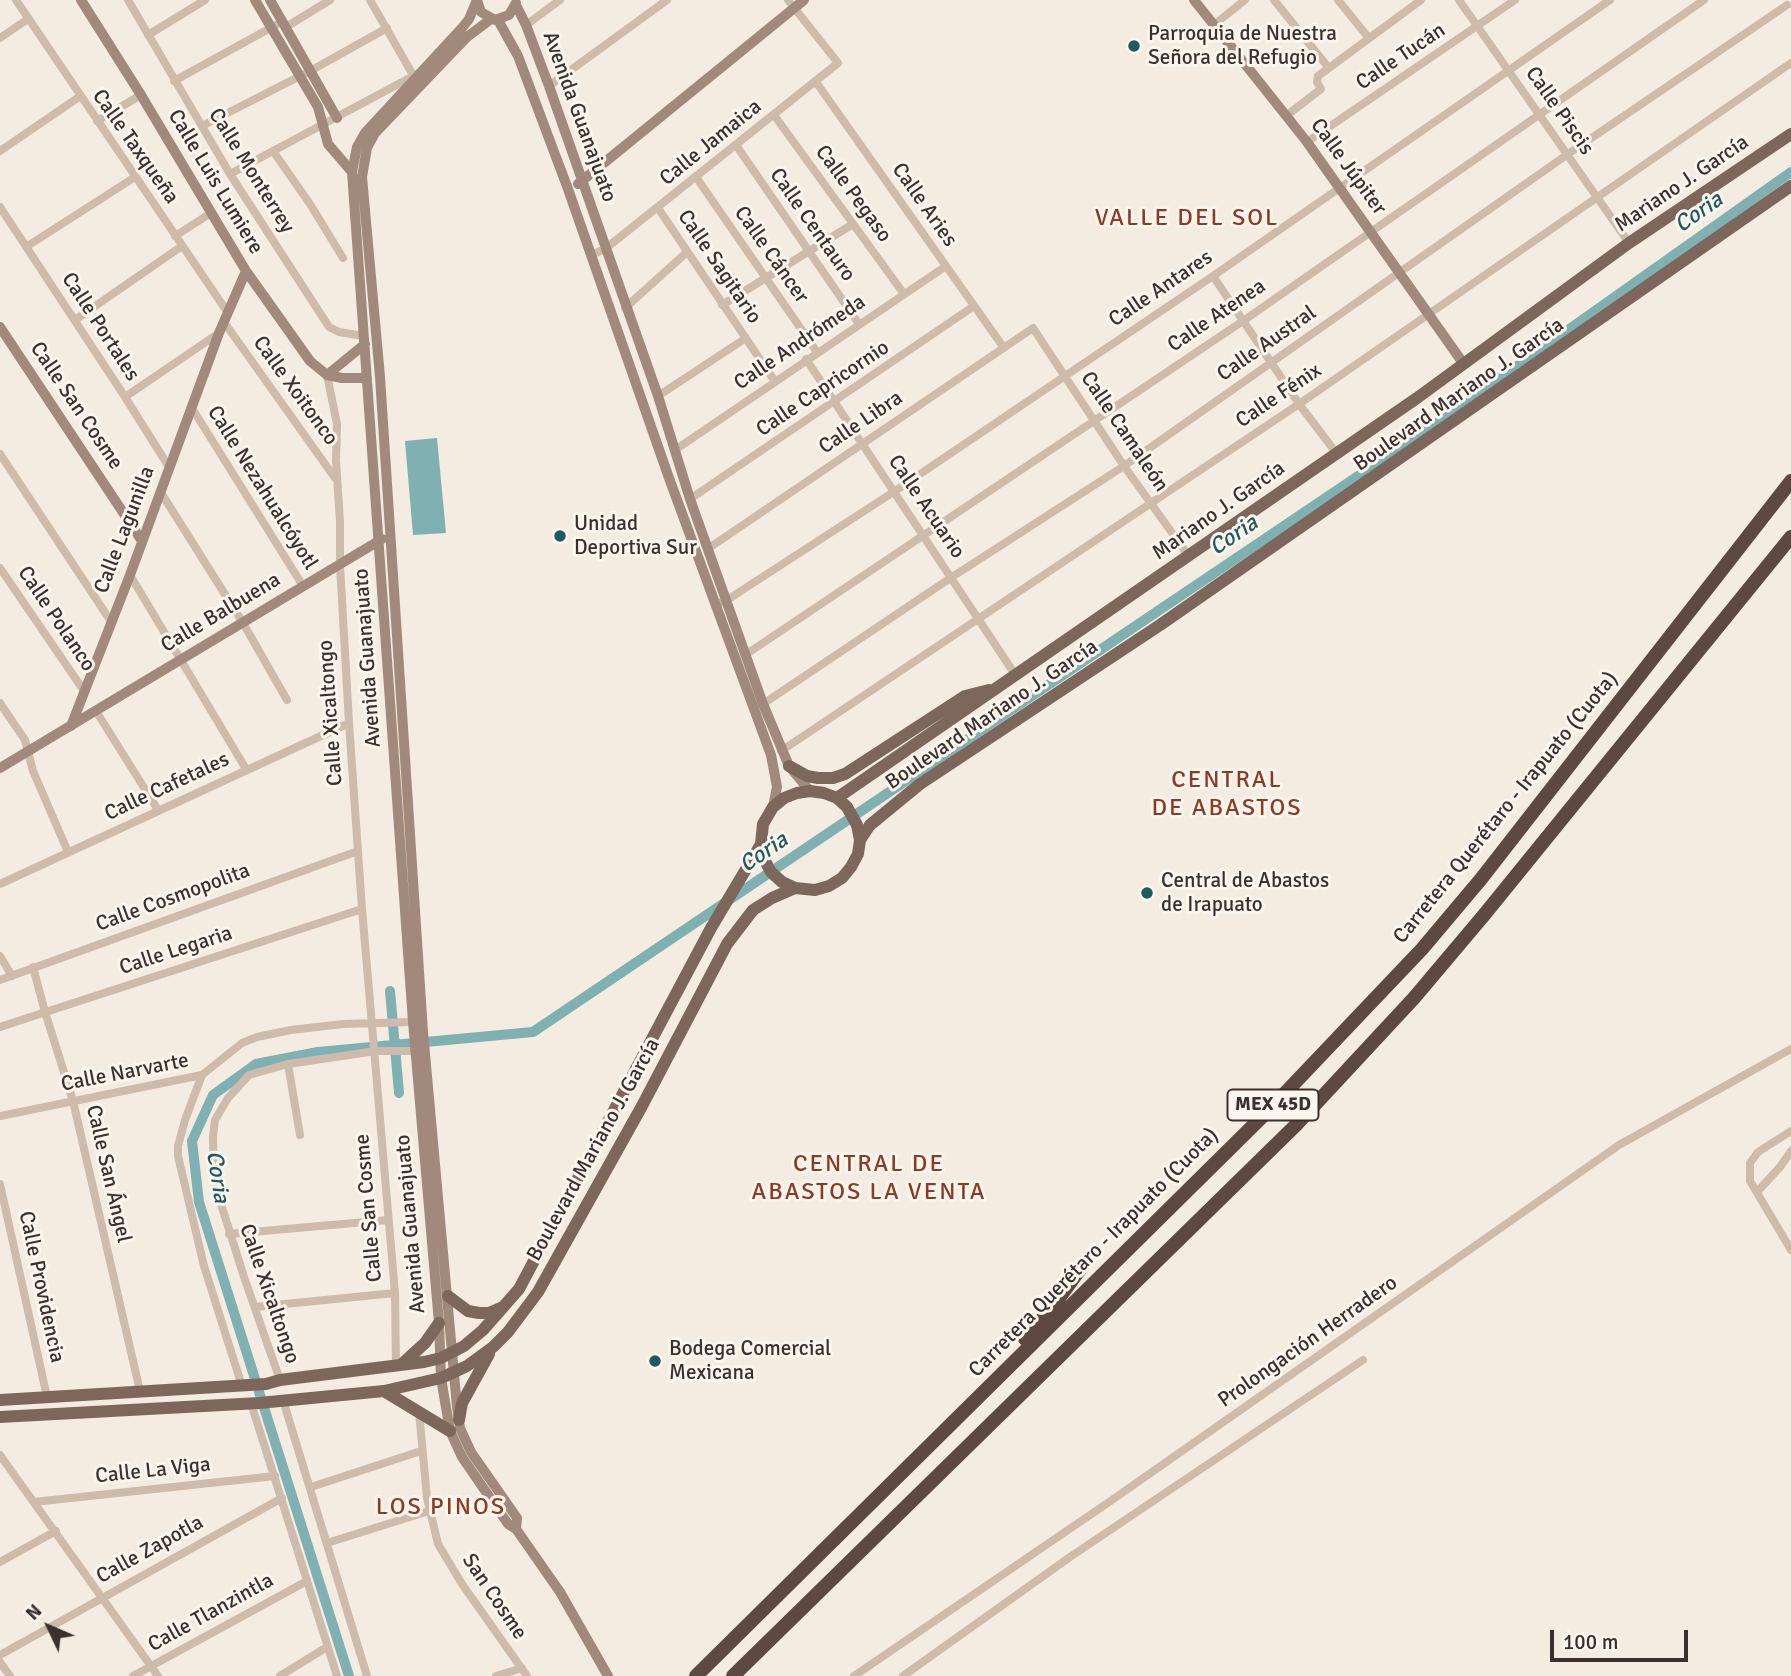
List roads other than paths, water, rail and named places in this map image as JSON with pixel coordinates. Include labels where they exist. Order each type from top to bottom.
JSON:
[{"type":"highway","name":"Carretera Querétaro - Irapuato (Cuota)","points":[[696,1676],[1268,1111],[1422,949],[1481,878],[1791,481]]},
{"type":"highway","name":"MEX 45D","points":[[733,1676],[1296,1125],[1414,998],[1791,537]]},
{"type":"highway","points":[[976,1399],[1054,1305],[1089,1257]]},
{"type":"main road","name":"Mariano J. García","points":[[842,803],[1000,687],[1337,453],[1629,243],[1791,134]]},
{"type":"main road","name":"Boulevard Mariano J. García","points":[[0,1417],[267,1402],[384,1391],[447,1376],[493,1347],[524,1313],[538,1292],[642,1106],[727,944],[753,910],[795,888],[815,890],[842,878],[855,861],[860,839],[881,814],[920,784],[1160,625],[1791,186]]},
{"type":"main road","points":[[789,766],[807,776],[818,778],[833,778],[845,774],[965,696],[1000,687]]},
{"type":"main road","points":[[795,888],[782,882],[771,872],[764,859],[761,844],[763,824],[774,807],[784,798],[810,791],[824,793],[842,803],[857,825],[860,839]]},
{"type":"main road","name":"Boulevard Mariano J. García","points":[[0,1400],[266,1384],[399,1365],[446,1355],[483,1330],[519,1289],[711,928],[761,844]]},
{"type":"main road","points":[[448,1296],[468,1311],[479,1313],[489,1313],[506,1306]]},
{"type":"main road","points":[[399,1365],[425,1343],[439,1323]]},
{"type":"main road","points":[[459,1420],[462,1403],[475,1375],[493,1347]]},
{"type":"main road","points":[[384,1391],[450,1431]]},
{"type":"street","name":"Calle Taxqueña","points":[[16,0],[182,246],[223,322]]},
{"type":"street","name":"Calle Monterrey","points":[[128,0],[230,174],[329,327],[364,340]]},
{"type":"street","points":[[148,34],[205,0]]},
{"type":"street","points":[[255,0],[318,107],[328,144],[352,172]]},
{"type":"street","points":[[270,0],[337,118]]},
{"type":"street","points":[[174,81],[271,27],[285,24],[330,0]]},
{"type":"street","points":[[230,174],[417,74],[370,0]]},
{"type":"street","points":[[477,0],[481,12],[495,20],[509,15],[516,3]]},
{"type":"street","name":"Avenida Guanajuato","points":[[446,1355],[439,1323],[419,1048],[423,1032],[380,377],[359,157],[365,133],[469,19],[477,0]]},
{"type":"street","points":[[526,25],[560,0]]},
{"type":"street","points":[[549,86],[667,0]]},
{"type":"street","points":[[568,189],[582,182],[792,4],[804,0]]},
{"type":"street","name":"Calle Júpiter","points":[[1194,0],[1307,142],[1463,363]]},
{"type":"street","points":[[1215,24],[1245,0]]},
{"type":"street","points":[[1274,0],[1328,67]]},
{"type":"street","points":[[1338,0],[1368,37]]},
{"type":"street","points":[[1404,0],[1410,8]]},
{"type":"street","points":[[1286,116],[1319,92],[1321,89],[1316,78],[1328,67],[1421,0]]},
{"type":"street","name":"Calle Piscis","points":[[1459,0],[1629,243]]},
{"type":"street","name":"Calle Tucán","points":[[1307,142],[1515,0]]},
{"type":"street","name":"Calle Antares","points":[[722,602],[895,491],[1213,276],[1610,0]]},
{"type":"street","name":"Calle Atenea","points":[[745,655],[1243,321],[1538,113],[1704,0]]},
{"type":"street","name":"Calle Luis Lumiere","points":[[83,1],[246,271],[310,361],[327,375]]},
{"type":"street","name":"Avenida Guanajuato","points":[[516,3],[549,86],[709,548],[722,602],[771,755],[777,787],[774,807]]},
{"type":"street","name":"Calle Jamaica","points":[[591,255],[605,249],[658,208],[838,63],[792,4]]},
{"type":"street","name":"Calle Austral","points":[[763,704],[1124,466],[1568,154],[1787,5]]},
{"type":"street","points":[[0,38],[28,19]]},
{"type":"street","name":"Avenida Guanajuato","points":[[446,1355],[448,1296],[419,1048],[409,1023],[379,541],[352,172],[375,133],[467,37],[495,20],[518,56],[568,189],[603,293],[781,751],[799,780],[810,791]]},
{"type":"street","points":[[202,127],[312,71],[387,28]]},
{"type":"street","name":"Calle Fénix","points":[[781,751],[1299,404],[1791,63]]},
{"type":"street","name":"Calle Aries","points":[[816,82],[1004,348]]},
{"type":"street","points":[[97,121],[141,95]]},
{"type":"street","points":[[0,151],[79,96]]},
{"type":"street","name":"Calle Pegaso","points":[[775,115],[904,294]]},
{"type":"street","name":"Calle Centauro","points":[[736,145],[859,324]]},
{"type":"street","points":[[273,151],[343,258]]},
{"type":"street","points":[[336,153],[359,157]]},
{"type":"street","points":[[26,247],[135,177]]},
{"type":"street","name":"Calle Cáncer","points":[[696,177],[817,352]]},
{"type":"street","name":"Calle Portales","points":[[0,207],[169,467]]},
{"type":"street","name":"Calle Sagitario","points":[[658,208],[774,380]]},
{"type":"street","points":[[175,236],[211,214]]},
{"type":"street","points":[[722,305],[853,223]]},
{"type":"street","points":[[75,320],[182,246]]},
{"type":"street","points":[[625,308],[687,252]]},
{"type":"street","name":"Calle Andrómeda","points":[[674,450],[946,265]]},
{"type":"street","name":"Calle Lagunilla","points":[[71,726],[223,322],[246,271]]},
{"type":"street","points":[[1213,276],[1299,404],[1337,453]]},
{"type":"street","points":[[603,293],[619,287]]},
{"type":"street","name":"Calle Capricornio","points":[[690,499],[974,306]]},
{"type":"street","points":[[125,397],[223,322]]},
{"type":"street","name":"Calle Xoitonco","points":[[223,322],[337,481]]},
{"type":"street","name":"Calle San Cosme","points":[[0,327],[142,541]]},
{"type":"street","name":"Calle Camaleón","points":[[1033,328],[1124,466],[1188,555]]},
{"type":"street","name":"Calle Libra","points":[[709,548],[1033,328]]},
{"type":"street","points":[[658,396],[746,338]]},
{"type":"street","points":[[327,375],[364,340]]},
{"type":"street","name":"Calle Acuario","points":[[806,359],[1016,676]]},
{"type":"street","points":[[327,375],[342,379],[367,379]]},
{"type":"street","name":"Calle Xicaltongo","points":[[327,375],[337,424],[340,565],[349,723],[362,909],[378,1050]]},
{"type":"street","name":"Calle Nezahualcóyotl","points":[[192,408],[303,586]]},
{"type":"street","points":[[0,454],[110,620]]},
{"type":"street","points":[[160,491],[243,623],[287,700]]},
{"type":"street","name":"Calle Balbuena","points":[[71,726],[391,534]]},
{"type":"street","name":"Calle Polanco","points":[[0,568],[84,691]]},
{"type":"street","points":[[130,575],[246,769]]},
{"type":"street","points":[[0,703],[25,740],[33,771],[68,852]]},
{"type":"street","points":[[96,711],[158,810]]},
{"type":"street","name":"Calle Cafetales","points":[[0,884],[349,723]]},
{"type":"street","points":[[0,768],[71,726]]},
{"type":"street","name":"Calle Cosmopolita","points":[[0,981],[358,850]]},
{"type":"street","name":"Calle Legaria","points":[[0,1027],[362,909]]},
{"type":"street","points":[[0,956],[12,976]]},
{"type":"street","name":"Calle San Ángel","points":[[33,967],[73,1101],[140,1391]]},
{"type":"street","name":"Calle Narvarte","points":[[0,1116],[202,1075],[242,1044],[257,1037],[291,1030],[409,1023]]},
{"type":"street","points":[[300,1135],[288,1064],[378,1050],[403,1051],[419,1048]]},
{"type":"street","name":"Prolongación Herradero","points":[[854,1676],[1112,1500],[1619,1145],[1791,1049]]},
{"type":"street","name":"Calle San Cosme","points":[[378,1050],[399,1365]]},
{"type":"street","name":"Calle Xicaltongo","points":[[280,1380],[229,1234],[214,1182],[212,1157],[215,1120],[228,1098],[249,1075],[288,1064]]},
{"type":"street","points":[[202,1075],[177,1146],[178,1156],[204,1266],[247,1385]]},
{"type":"street","points":[[1791,1131],[1758,1152],[1749,1163],[1750,1181],[1791,1250]]},
{"type":"street","points":[[1757,1192],[1791,1151]]},
{"type":"street","name":"Calle Providencia","points":[[0,1184],[47,1397]]},
{"type":"street","points":[[229,1234],[388,1220]]},
{"type":"street","points":[[254,1307],[395,1293]]},
{"type":"street","points":[[446,1355],[450,1431],[463,1457],[508,1524],[516,1529],[560,1592],[608,1676]]},
{"type":"street","points":[[903,1676],[1070,1556],[1363,1360]]},
{"type":"street","points":[[447,1376],[471,1452],[517,1518],[516,1529]]},
{"type":"street","points":[[267,1402],[275,1476],[337,1676]]},
{"type":"street","points":[[267,1402],[311,1487],[367,1676]]},
{"type":"street","name":"San Cosme","points":[[419,1412],[429,1511],[438,1544],[462,1584],[525,1672]]},
{"type":"street","points":[[311,1487],[421,1451]]},
{"type":"street","points":[[0,1455],[158,1676]]},
{"type":"street","name":"Calle La Viga","points":[[34,1502],[275,1476]]},
{"type":"street","name":"Calle Zapotla","points":[[0,1655],[282,1498]]},
{"type":"street","points":[[327,1543],[429,1511]]},
{"type":"street","points":[[0,1562],[56,1531]]},
{"type":"street","name":"Calle Tlanzintla","points":[[133,1676],[307,1581]]},
{"type":"street","points":[[279,1676],[327,1647]]},
{"type":"street","points":[[0,1662],[10,1676]]},
{"type":"street","points":[[496,1676],[525,1672]]},
{"type":"water","points":[[437,438],[446,533],[413,535],[405,441]]},
{"type":"waterway","name":"Coria","points":[[349,1676],[199,1202],[192,1141],[213,1095],[256,1064],[318,1052],[533,1032],[1434,425],[1791,172]]},
{"type":"waterway","name":"Coria","points":[[390,991],[399,1093]]},
{"type":"place","name":"Parroquia de Nuestra Señora del Refugio","points":[[1134,46]]},
{"type":"place","name":"Unidad Deportiva Sur","points":[[560,536]]},
{"type":"place","name":"Central de Abastos de Irapuato","points":[[1147,893]]},
{"type":"place","name":"Bodega Comercial Mexicana","points":[[655,1361]]},
{"type":"district","name":"VALLE DEL SOL","points":[[1187,219]]},
{"type":"district","name":"CENTRAL DE ABASTOS","points":[[1227,795]]},
{"type":"district","name":"CENTRAL DE ABASTOS LA VENTA","points":[[869,1179]]},
{"type":"district","name":"LOS PINOS","points":[[441,1508]]}]
